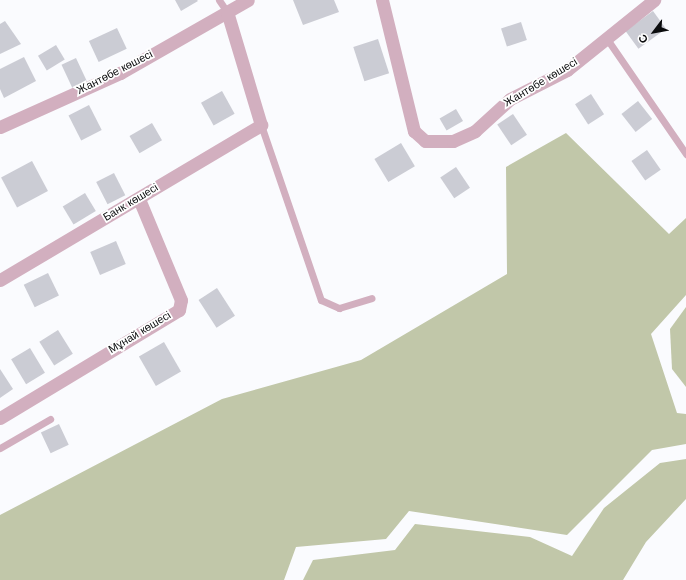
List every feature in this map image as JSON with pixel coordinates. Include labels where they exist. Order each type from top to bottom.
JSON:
[{"type":"street","name":"Жантөбе көшесі","points":[[0,128],[120,73],[248,0]]},
{"type":"street","name":"Жантөбе көшесі","points":[[382,0],[414,130],[426,141],[464,137],[510,99],[567,70],[654,0]]},
{"type":"street","points":[[227,12],[261,125]]},
{"type":"street","name":"Банк көшесі","points":[[0,280],[139,199],[261,125]]},
{"type":"street","name":"Мұнай көшесі","points":[[0,418],[179,310],[181,300],[139,199]]},
{"type":"lane","points":[[219,0],[227,12]]},
{"type":"lane","points":[[607,38],[686,154]]},
{"type":"lane","points":[[261,125],[321,300],[339,308],[371,298]]},
{"type":"lane","points":[[0,448],[50,419]]},
{"type":"green space","points":[[566,133],[669,234],[686,218],[686,295],[651,334],[677,413],[686,414],[686,444],[652,450],[567,535],[409,511],[386,539],[296,547],[284,580],[0,580],[0,515],[222,399],[361,360],[507,274],[506,167]]},
{"type":"green space","points":[[686,307],[686,387],[672,369],[670,329]]},
{"type":"green space","points":[[686,459],[686,499],[646,542],[623,580],[303,580],[313,560],[395,550],[415,524],[530,537],[572,556],[604,508],[660,463]]},
{"type":"building","points":[[175,0],[197,0],[198,1],[181,11]]},
{"type":"building","points":[[293,0],[334,0],[339,12],[303,25]]},
{"type":"building","points":[[653,11],[666,29],[638,49],[625,31]]},
{"type":"building","points":[[5,21],[21,44],[0,54],[0,24]]},
{"type":"building","points":[[521,22],[527,40],[507,47],[501,28]]},
{"type":"building","points":[[117,28],[127,49],[99,62],[89,41]]},
{"type":"building","points":[[378,39],[389,73],[364,81],[353,47]]},
{"type":"building","points":[[56,45],[65,60],[47,70],[38,56]]},
{"type":"building","points":[[24,57],[36,81],[4,98],[0,89],[0,69]]},
{"type":"building","points":[[76,58],[87,82],[72,88],[61,65]]},
{"type":"building","points":[[222,91],[235,114],[214,125],[201,103]]},
{"type":"building","points":[[591,94],[604,114],[588,124],[575,104]]},
{"type":"building","points":[[638,101],[652,119],[636,132],[621,114]]},
{"type":"building","points":[[89,105],[102,130],[81,140],[69,115]]},
{"type":"building","points":[[456,109],[463,121],[447,131],[440,118]]},
{"type":"building","points":[[513,114],[527,135],[511,145],[497,125]]},
{"type":"building","points":[[152,123],[162,140],[139,153],[129,136]]},
{"type":"building","points":[[401,143],[415,166],[388,182],[374,159]]},
{"type":"building","points":[[647,150],[661,170],[645,181],[631,161]]},
{"type":"building","points":[[32,161],[48,191],[17,207],[1,177]]},
{"type":"building","points":[[456,167],[470,188],[454,198],[440,178]]},
{"type":"building","points":[[114,173],[125,195],[108,204],[96,182]]},
{"type":"building","points":[[85,193],[96,211],[74,224],[63,206]]},
{"type":"building","points":[[116,241],[126,264],[100,275],[90,252]]},
{"type":"building","points":[[48,273],[59,295],[35,307],[24,285]]},
{"type":"building","points":[[217,288],[235,316],[217,328],[199,300]]},
{"type":"building","points":[[58,330],[73,354],[54,365],[39,342]]},
{"type":"building","points":[[164,342],[181,371],[156,386],[139,356]]},
{"type":"building","points":[[30,348],[45,373],[26,384],[11,359]]},
{"type":"building","points":[[0,369],[13,389],[0,398]]},
{"type":"building","points":[[59,424],[69,445],[51,453],[41,432]]}]
